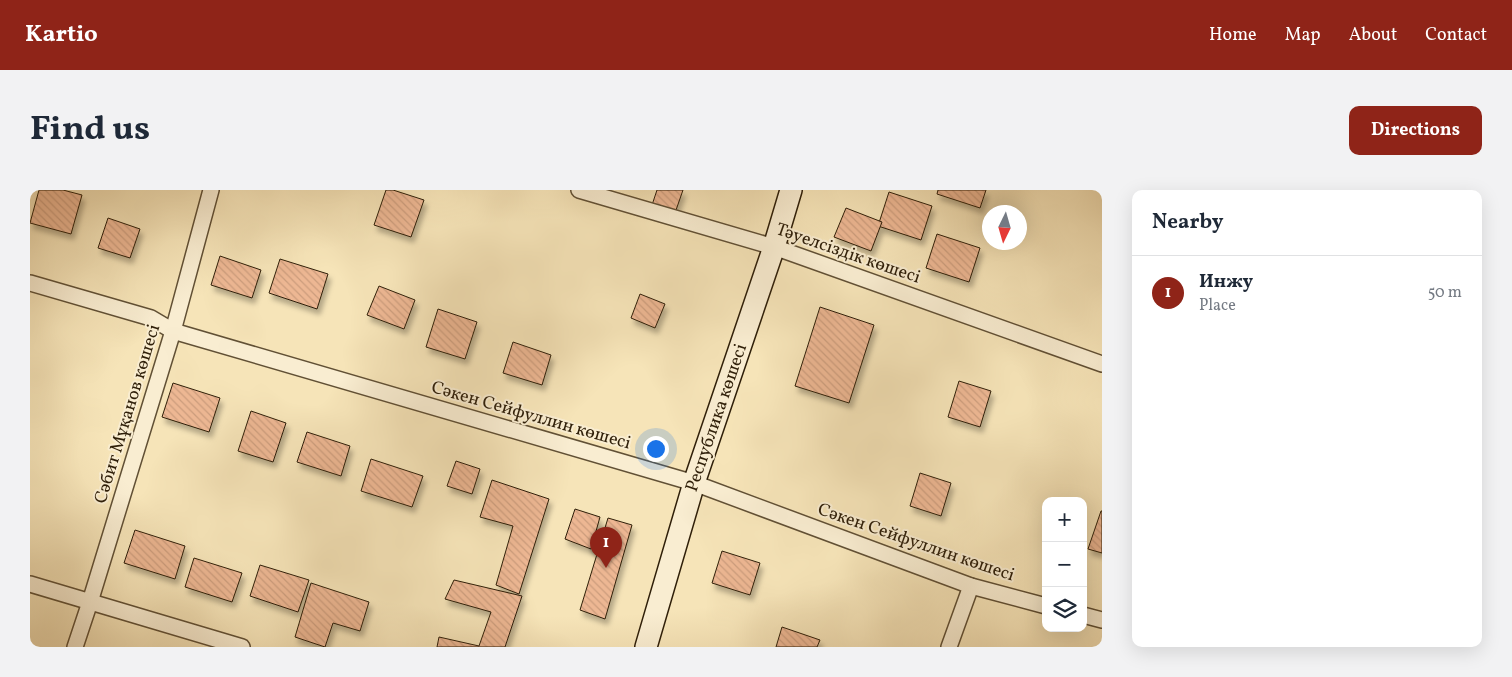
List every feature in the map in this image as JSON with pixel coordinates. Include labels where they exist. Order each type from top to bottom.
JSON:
[{"type":"street","name":"Сәбит Мұқанов көшесі","points":[[75,647],[173,331],[211,190]]},
{"type":"street","name":"Тәуелсіздік көшесі","points":[[579,190],[774,247],[1102,364]]},
{"type":"street","name":"Республика көшесі","points":[[646,647],[694,483],[774,247],[791,190]]},
{"type":"street","name":"Сәкен Сейфуллин көшесі","points":[[30,283],[151,318],[173,331],[694,483],[971,586],[1042,605]]},
{"type":"street","points":[[30,584],[242,647]]},
{"type":"street","points":[[949,647],[971,586]]},
{"type":"street","points":[[1087,617],[1102,620]]},
{"type":"building","points":[[39,190],[63,190],[82,195],[71,234],[30,223]]},
{"type":"building","points":[[386,190],[393,190],[424,200],[411,237],[374,225]]},
{"type":"building","points":[[657,190],[683,190],[675,213],[652,205]]},
{"type":"building","points":[[938,190],[986,190],[980,208],[937,194]]},
{"type":"building","points":[[889,192],[932,206],[921,240],[878,226]]},
{"type":"building","points":[[846,208],[882,222],[871,251],[834,237]]},
{"type":"building","points":[[108,218],[140,229],[130,258],[98,248]]},
{"type":"building","points":[[937,234],[980,248],[969,282],[926,268]]},
{"type":"building","points":[[220,256],[261,270],[252,298],[211,285]]},
{"type":"building","points":[[280,259],[328,274],[317,309],[269,293]]},
{"type":"building","points":[[379,286],[415,300],[404,329],[367,315]]},
{"type":"building","points":[[640,294],[665,304],[655,328],[631,318]]},
{"type":"building","points":[[820,307],[874,325],[849,403],[795,386]]},
{"type":"building","points":[[438,309],[477,322],[465,359],[426,347]]},
{"type":"building","points":[[513,342],[551,355],[542,385],[503,373]]},
{"type":"building","points":[[959,381],[991,391],[980,427],[948,417]]},
{"type":"building","points":[[173,383],[220,398],[209,432],[162,417]]},
{"type":"building","points":[[251,411],[286,423],[273,462],[238,451]]},
{"type":"building","points":[[307,432],[350,446],[341,476],[297,462]]},
{"type":"building","points":[[371,459],[423,476],[412,507],[361,491]]},
{"type":"building","points":[[456,461],[480,469],[472,494],[447,486]]},
{"type":"building","points":[[920,473],[951,483],[941,516],[910,506]]},
{"type":"building","points":[[492,480],[549,499],[519,594],[496,585],[513,526],[480,517]]},
{"type":"building","points":[[575,509],[600,517],[591,549],[565,539]]},
{"type":"building","points":[[1102,511],[1102,553],[1088,549]]},
{"type":"building","points":[[608,518],[632,525],[605,619],[580,610]]},
{"type":"building","points":[[135,530],[185,546],[175,579],[124,563]]},
{"type":"building","points":[[722,551],[760,563],[750,595],[712,583]]},
{"type":"building","points":[[194,558],[242,573],[232,602],[185,587]]},
{"type":"building","points":[[260,565],[309,580],[298,612],[250,596]]},
{"type":"building","points":[[454,580],[522,596],[505,647],[437,647],[439,637],[479,646],[491,612],[445,599]]},
{"type":"building","points":[[311,583],[369,602],[360,631],[333,623],[325,647],[295,637]]},
{"type":"building","points":[[782,627],[820,640],[817,647],[776,647]]},
{"type":"place","name":"Инжу","points":[[606,568]]}]
